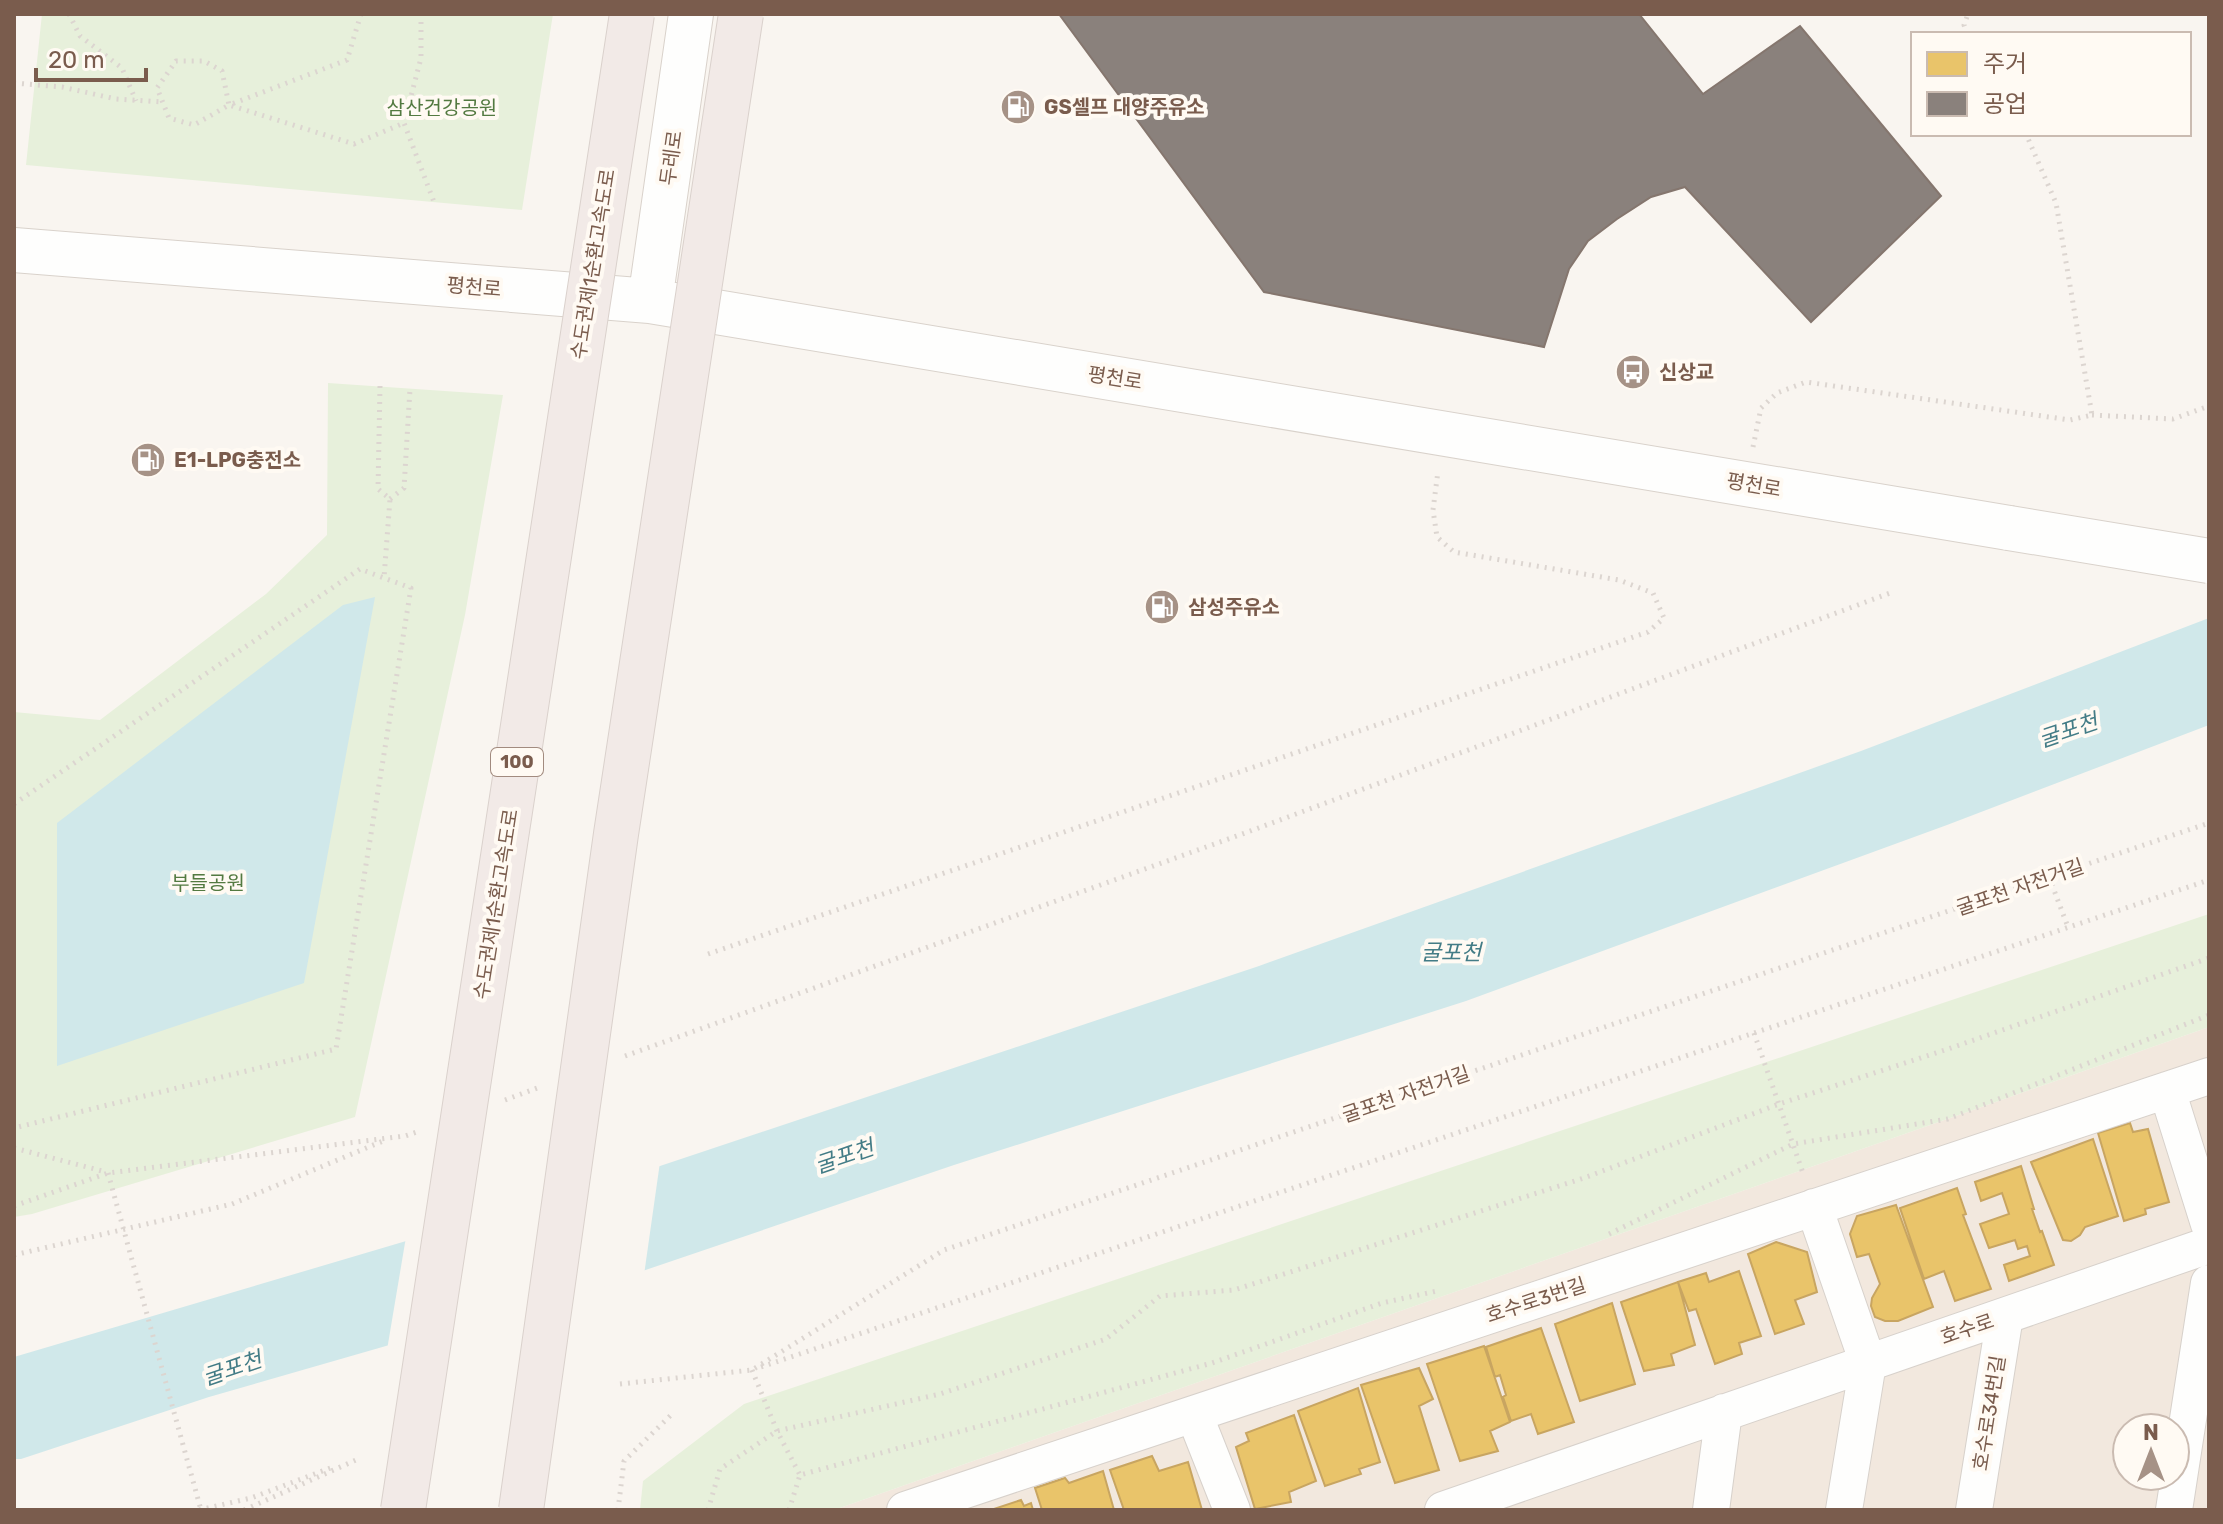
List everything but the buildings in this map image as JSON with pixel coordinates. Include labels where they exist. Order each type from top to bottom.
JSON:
[{"type":"highway","name":"수도권제1순환고속도로","points":[[403,1510],[632,14]]},
{"type":"highway","points":[[521,1510],[616,834],[741,14]]},
{"type":"main road","name":"두레로","points":[[650,301],[691,14]]},
{"type":"main road","name":"평천로","points":[[14,250],[650,301],[2209,561]]},
{"type":"street","name":"호수로3번길","points":[[905,1510],[2209,1076]]},
{"type":"street","points":[[2167,1090],[2209,1224]]},
{"type":"street","points":[[1814,1207],[1868,1363],[1844,1510]]},
{"type":"street","name":"호수로","points":[[1464,1506],[1724,1412],[2209,1245]]},
{"type":"street","points":[[2174,1510],[2209,1283]]},
{"type":"street","name":"호수로34번길","points":[[1974,1510],[2005,1316]]},
{"type":"street","points":[[1711,1510],[1724,1412]]},
{"type":"street","points":[[1194,1414],[1232,1510]]},
{"type":"path","points":[[69,14],[80,36],[122,68],[136,101]]},
{"type":"path","points":[[229,105],[222,71],[204,61],[176,61],[157,88],[169,118],[194,125],[229,105],[347,60],[361,14]]},
{"type":"path","points":[[421,14],[421,58],[404,123],[434,202]]},
{"type":"path","points":[[16,83],[62,87],[116,99],[163,102]]},
{"type":"path","points":[[229,105],[354,144],[404,123]]},
{"type":"path","points":[[2027,136],[2056,203],[2092,415]]},
{"type":"path","points":[[1746,483],[1761,408],[1777,393],[1806,382],[2070,420],[2092,415],[2173,419],[2209,406]]},
{"type":"path","points":[[380,386],[378,489],[390,499]]},
{"type":"path","points":[[384,578],[390,499],[404,488],[410,389]]},
{"type":"path","points":[[708,954],[1648,632],[1664,618],[1653,593],[1619,580],[1454,552],[1437,537],[1433,510],[1442,433]]},
{"type":"path","points":[[14,804],[360,569],[411,588],[336,1049],[14,1128]]},
{"type":"path","points":[[615,1060],[1245,833],[1890,593]]},
{"type":"path","name":"굴포천 자전거길","points":[[620,1384],[752,1370],[944,1250],[2209,823]]},
{"type":"path","points":[[2049,877],[2068,927]]},
{"type":"path","points":[[789,1510],[800,1475],[777,1431],[752,1370],[2209,880]]},
{"type":"path","points":[[708,1510],[720,1469],[777,1431],[940,1394],[1106,1339],[1160,1296],[1234,1290],[1584,1178],[1779,1104],[2209,958]]},
{"type":"path","points":[[1605,1236],[1793,1144],[1948,1119],[2209,1015]]},
{"type":"path","points":[[1754,1033],[1814,1207]]},
{"type":"path","points":[[495,1103],[540,1087]]},
{"type":"path","points":[[14,1206],[108,1173],[391,1138],[420,1130]]},
{"type":"path","points":[[14,1255],[232,1204],[391,1138]]},
{"type":"path","points":[[14,1148],[108,1173]]},
{"type":"path","points":[[108,1173],[200,1510],[251,1498],[333,1467]]},
{"type":"path","points":[[800,1475],[1212,1363],[1382,1303],[1439,1291]]},
{"type":"path","points":[[618,1510],[624,1461],[672,1414]]},
{"type":"path","points":[[244,1510],[356,1460]]},
{"type":"shaded area","points":[[2209,1027],[2209,1510],[834,1510]]},
{"type":"green space","name":"삼산건강공원","points":[[42,14],[553,14],[522,210],[26,165]]},
{"type":"green space","name":"부들공원","points":[[328,383],[503,395],[465,615],[355,1117],[14,1217],[14,712],[100,720],[266,594],[327,535]]},
{"type":"green space","points":[[2209,914],[2209,1027],[834,1510],[640,1510],[643,1481],[744,1404]]},
{"type":"water","points":[[375,597],[304,983],[57,1066],[57,823],[343,605]]},
{"type":"water","name":"굴포천","points":[[2209,618],[2209,725],[1947,825],[1466,1001],[954,1165],[622,1278],[209,1397],[14,1459],[14,1357],[660,1166],[1259,966],[1861,751]]},
{"type":"pier","points":[[660,1162],[644,1275],[387,1350],[406,1237]]},
{"type":"place","name":"GS셀프 대양주유소","points":[[1018,107]]},
{"type":"place","name":"신상교","points":[[1633,372]]},
{"type":"place","name":"E1-LPG충전소","points":[[148,460]]},
{"type":"place","name":"삼성주유소","points":[[1162,607]]}]
